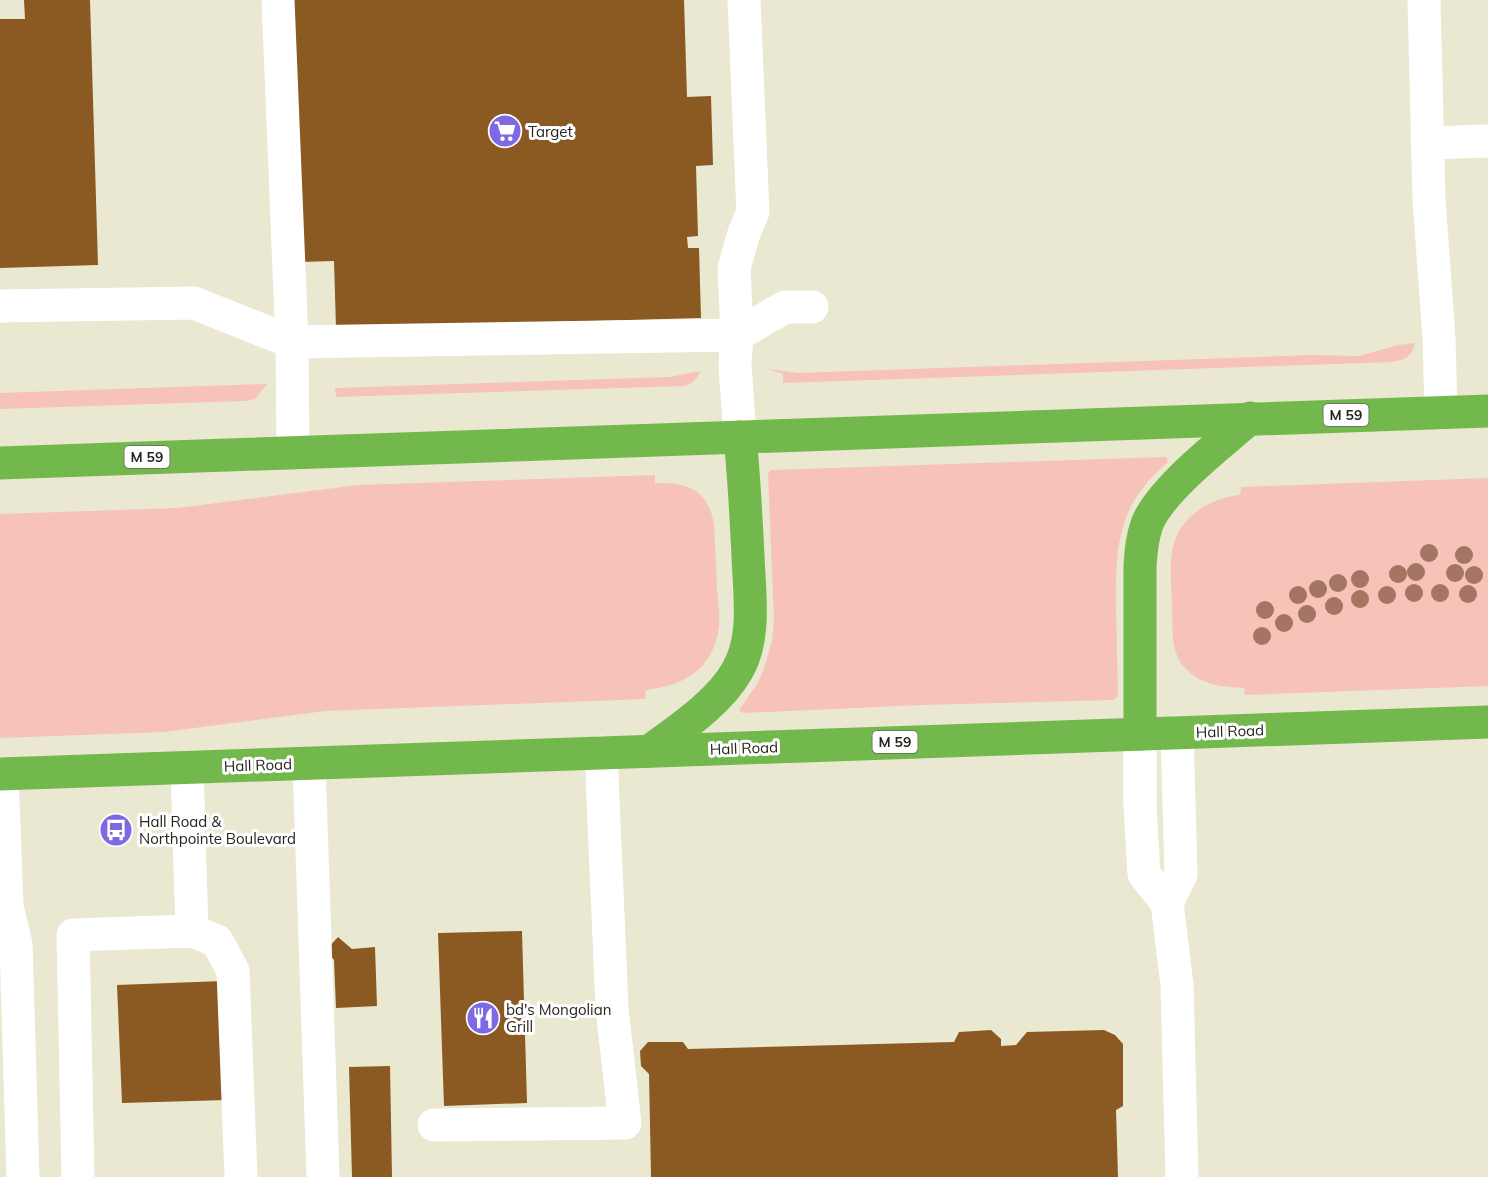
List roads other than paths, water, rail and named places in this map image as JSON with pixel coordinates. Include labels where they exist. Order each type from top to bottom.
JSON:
[{"type":"highway","name":"M 59","points":[[0,463],[1488,411]]},
{"type":"highway","points":[[1140,734],[1140,566],[1142,543],[1148,523],[1156,507],[1170,490],[1251,418]]},
{"type":"highway","points":[[650,751],[722,692],[736,674],[749,640],[745,489],[740,437]]},
{"type":"highway","name":"Hall Road","points":[[1,774],[1488,722]]},
{"type":"lane","points":[[278,0],[292,342],[293,452]]},
{"type":"lane","points":[[740,437],[735,366],[737,335],[734,268],[753,212],[744,0]]},
{"type":"lane","points":[[1424,0],[1429,199],[1439,338],[1441,412]]},
{"type":"lane","points":[[1427,142],[1488,141]]},
{"type":"lane","points":[[0,306],[194,303],[292,342],[737,335],[785,307],[812,307]]},
{"type":"lane","points":[[1167,903],[1182,874],[1177,733]]},
{"type":"lane","points":[[1140,734],[1140,806],[1144,874],[1167,903],[1178,985],[1182,1177]]},
{"type":"lane","points":[[434,1125],[625,1123],[612,1009],[601,752]]},
{"type":"lane","points":[[309,763],[323,1177]]},
{"type":"lane","points":[[187,767],[192,930]]},
{"type":"lane","points":[[1,774],[15,1167]]},
{"type":"lane","points":[[78,1177],[73,935],[192,930],[217,941],[233,971],[241,1177]]},
{"type":"place","name":"Target","points":[[505,131]]},
{"type":"place","name":"Hall Road & Northpointe Boulevard","points":[[116,830]]},
{"type":"place","name":"bd's Mongolian Grill","points":[[483,1018]]}]
